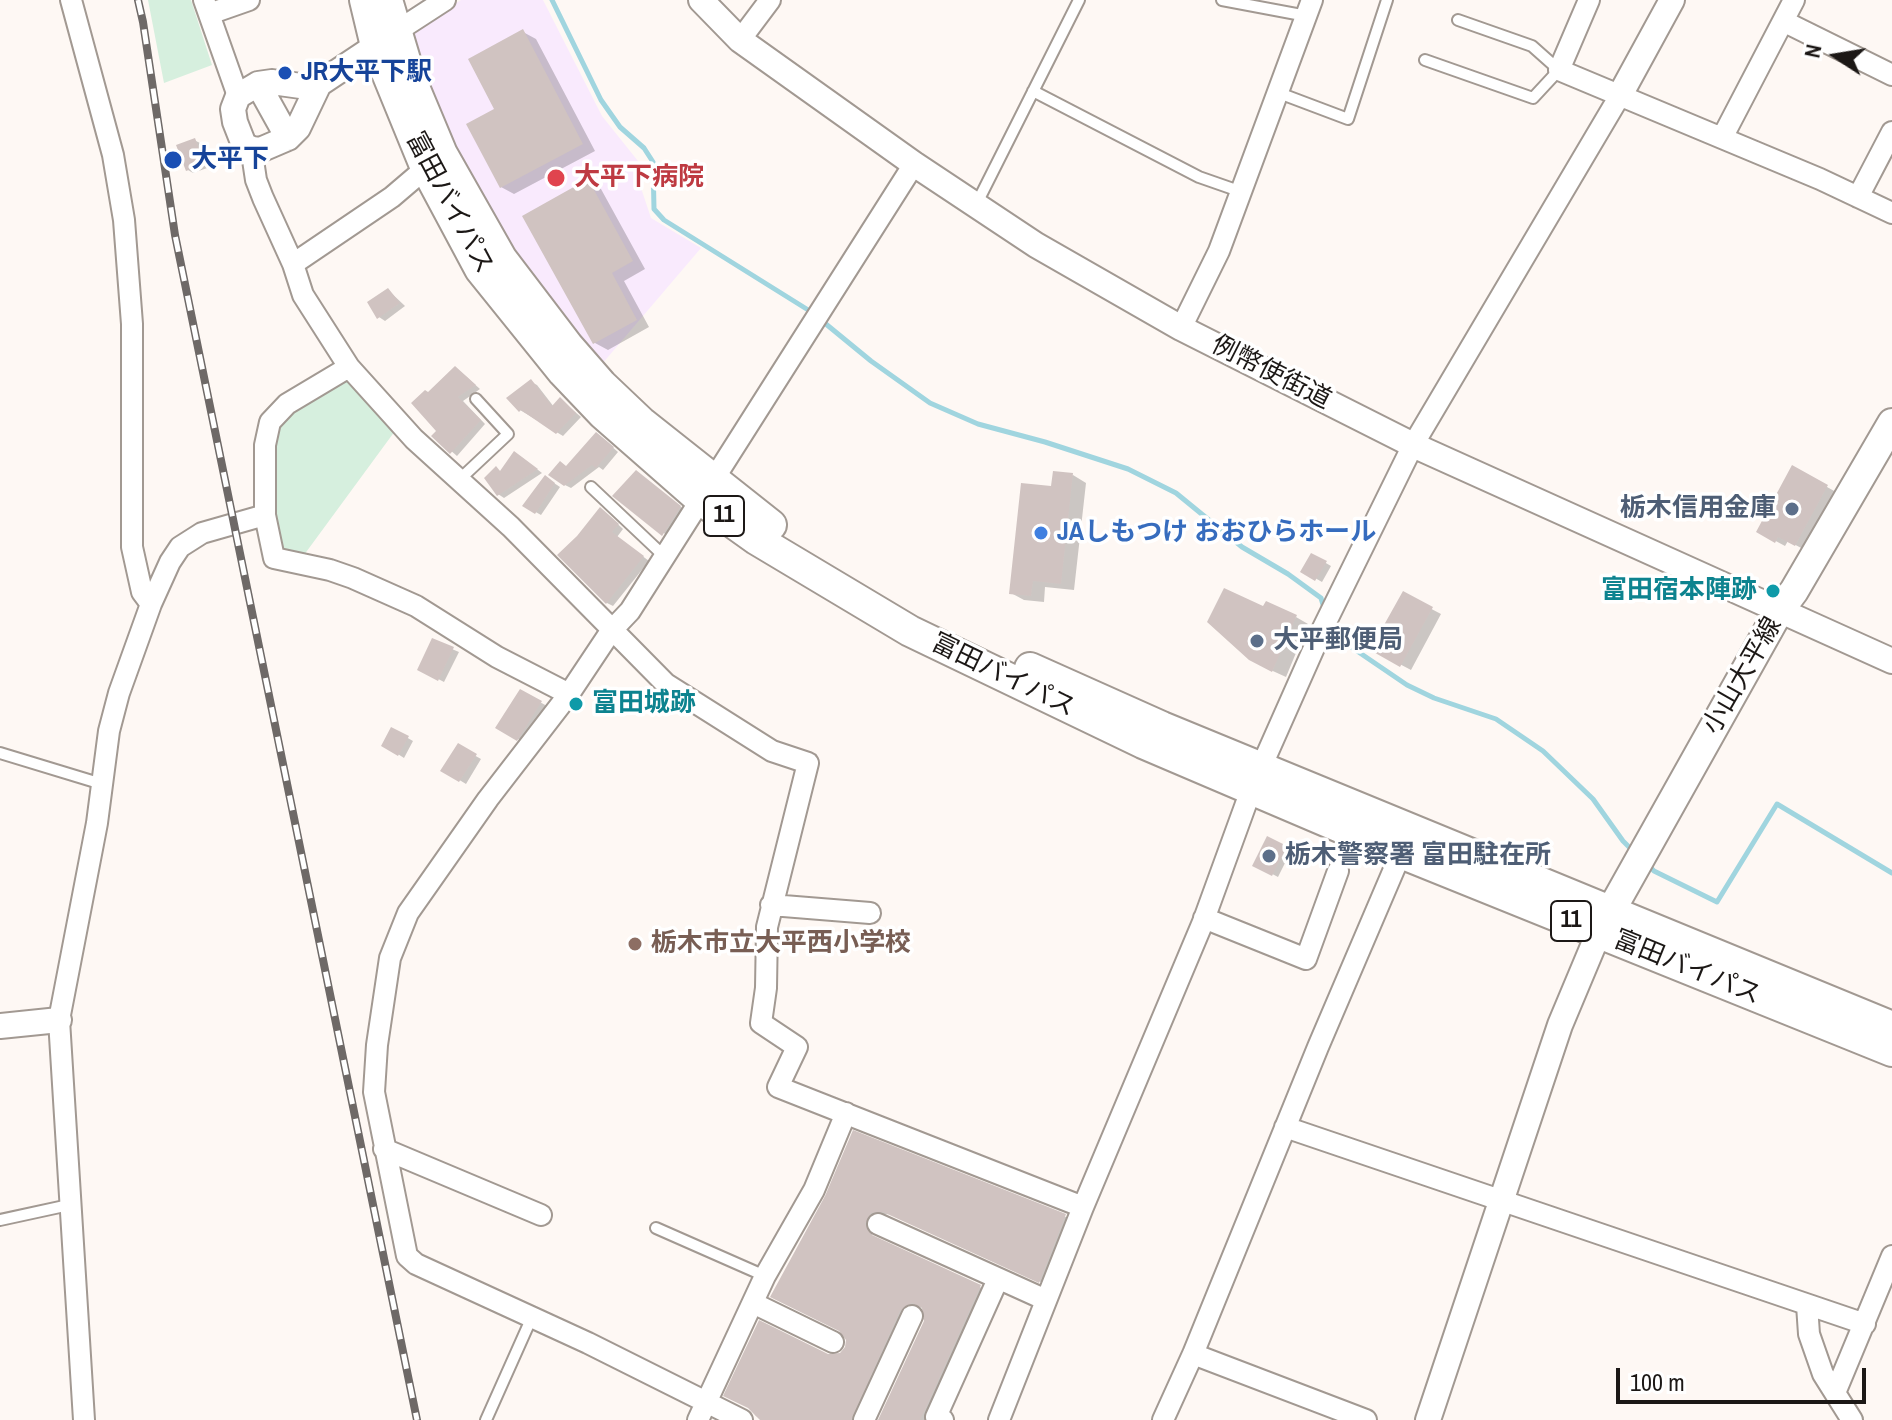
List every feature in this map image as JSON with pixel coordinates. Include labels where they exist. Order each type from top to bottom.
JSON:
[{"type":"main road","name":"富田バイパス","points":[[365,0],[411,80],[442,154],[501,258],[602,385],[706,490]]},
{"type":"main road","name":"富田バイパス","points":[[387,0],[386,39],[426,168],[480,269],[563,372],[603,414],[706,490],[800,567],[910,631],[1143,743],[1256,779],[1605,921],[1892,1051]]},
{"type":"main road","name":"小山大平線","points":[[1605,921],[1779,611],[1794,591],[1892,423]]},
{"type":"main road","name":"富田バイパス","points":[[1256,779],[1401,853],[1605,921],[1892,1027]]},
{"type":"street","points":[[71,0],[110,142],[124,220],[132,339],[132,547],[142,592],[151,604]]},
{"type":"street","points":[[249,0],[207,7],[248,90],[288,138]]},
{"type":"street","points":[[319,84],[298,128],[288,138],[260,150],[244,145],[233,109],[248,90],[272,82],[308,87],[319,84],[445,0]]},
{"type":"street","name":"例幣使街道","points":[[701,0],[740,40],[914,164],[1036,245],[1181,328],[1413,445],[1892,661]]},
{"type":"street","points":[[740,40],[770,0]]},
{"type":"street","points":[[1589,0],[1559,70],[1892,213]]},
{"type":"street","points":[[999,1420],[1083,1207],[1204,918],[1256,779],[1322,630],[1413,445],[1619,97],[1672,0]]},
{"type":"street","points":[[1722,138],[1794,0]]},
{"type":"street","points":[[1181,328],[1219,251],[1310,8]]},
{"type":"street","points":[[1783,21],[1892,75]]},
{"type":"street","points":[[1858,197],[1892,132]]},
{"type":"street","points":[[260,150],[253,160],[256,180],[293,264],[303,295],[349,367],[414,439],[511,527],[666,684],[772,751],[808,763],[767,927],[766,988],[761,1023],[797,1047],[778,1087],[1083,1207]]},
{"type":"street","points":[[742,1420],[702,1412],[532,1317],[416,1264],[407,1256],[374,1092],[377,1045],[390,958],[408,913],[478,812],[569,694],[611,631],[630,611],[914,164]]},
{"type":"street","points":[[293,264],[392,197],[426,168]]},
{"type":"street","points":[[349,367],[287,404],[270,422],[265,445],[265,515],[274,558],[353,578],[416,606],[497,657],[569,694]]},
{"type":"street","points":[[84,1420],[59,1020],[109,731],[119,693],[151,604],[180,547],[202,533],[265,515]]},
{"type":"street","points":[[1163,1420],[1401,853]]},
{"type":"street","points":[[1204,918],[1306,959],[1338,871]]},
{"type":"street","points":[[771,905],[870,913]]},
{"type":"street","points":[[1428,1420],[1560,1025],[1605,921]]},
{"type":"street","points":[[0,1026],[59,1020]]},
{"type":"street","points":[[702,1412],[765,1276],[814,1190],[846,1113]]},
{"type":"street","points":[[1285,1127],[1865,1324]]},
{"type":"street","points":[[384,1149],[541,1215]]},
{"type":"street","points":[[878,1224],[1046,1300]]},
{"type":"street","points":[[1835,1393],[1892,1256]]},
{"type":"street","points":[[943,1420],[936,1417],[998,1279]]},
{"type":"street","points":[[753,1303],[833,1342]]},
{"type":"street","points":[[1807,1305],[1809,1334],[1823,1374],[1852,1420]]},
{"type":"street","points":[[864,1420],[912,1316]]},
{"type":"street","points":[[1193,1354],[1366,1420]]},
{"type":"lane","points":[[976,205],[1079,0]]},
{"type":"lane","points":[[1222,0],[1310,8]]},
{"type":"lane","points":[[1279,93],[1348,119],[1387,0]]},
{"type":"lane","points":[[1425,60],[1533,98],[1559,70],[1532,46],[1458,20]]},
{"type":"lane","points":[[1033,91],[1199,177],[1242,192]]},
{"type":"lane","points":[[459,480],[508,434],[476,399]]},
{"type":"lane","points":[[591,487],[664,556]]},
{"type":"lane","points":[[0,753],[102,784]]},
{"type":"lane","points":[[0,1220],[69,1205]]},
{"type":"lane","points":[[656,1228],[765,1276]]},
{"type":"lane","points":[[486,1420],[532,1317]]},
{"type":"shaded area","name":"大平下病院","points":[[461,0],[543,0],[602,116],[642,166],[642,191],[651,218],[701,248],[602,364],[547,300],[498,233],[453,145],[411,36],[416,28]]},
{"type":"green space","points":[[148,0],[191,0],[212,65],[164,83]]},
{"type":"green space","points":[[338,379],[354,384],[395,431],[304,555],[278,548],[270,512],[270,444],[289,408]]},
{"type":"building","points":[[523,29],[583,144],[500,188],[466,124],[494,109],[468,59]]},
{"type":"building","points":[[195,138],[205,164],[186,171],[176,145]]},
{"type":"building","points":[[588,179],[633,261],[612,273],[637,320],[593,344],[522,216]]},
{"type":"building","points":[[388,288],[400,303],[377,319],[367,302]]},
{"type":"building","points":[[455,366],[476,385],[458,397],[481,420],[450,454],[431,436],[436,431],[411,403],[425,390],[428,392]]},
{"type":"building","points":[[531,379],[552,406],[560,397],[576,413],[556,434],[521,410],[519,412],[506,398]]},
{"type":"building","points":[[596,432],[614,447],[596,468],[592,465],[564,486],[548,475],[560,461],[566,466]]},
{"type":"building","points":[[514,451],[538,469],[497,496],[484,478],[496,466],[500,471]]},
{"type":"building","name":"栃木信用金庫","points":[[1792,465],[1828,485],[1795,546],[1778,537],[1775,543],[1756,532]]},
{"type":"building","points":[[636,470],[681,506],[662,536],[612,496]]},
{"type":"building","name":"JAしもつけ おおひらホール","points":[[1053,471],[1073,473],[1061,584],[1033,581],[1031,596],[1009,594],[1021,483],[1051,486]]},
{"type":"building","points":[[545,475],[555,483],[535,514],[522,506]]},
{"type":"building","points":[[600,507],[619,524],[612,532],[644,556],[606,604],[557,555]]},
{"type":"building","points":[[1311,553],[1327,561],[1315,581],[1300,572]]},
{"type":"building","name":"大平郵便局","points":[[1224,588],[1263,606],[1266,601],[1297,615],[1272,672],[1249,660],[1207,622]]},
{"type":"building","points":[[1403,591],[1433,607],[1400,667],[1370,650]]},
{"type":"building","points":[[432,638],[454,647],[438,681],[417,670]]},
{"type":"building","points":[[520,689],[542,701],[517,741],[495,728]]},
{"type":"building","points":[[391,727],[409,736],[398,756],[381,746]]},
{"type":"building","points":[[458,743],[477,754],[459,782],[440,771]]},
{"type":"building","name":"栃木警察署 富田駐在所","points":[[1267,836],[1287,846],[1272,876],[1252,866]]},
{"type":"building","points":[[853,1130],[1066,1214],[1039,1283],[883,1212],[871,1213],[865,1224],[872,1235],[981,1285],[920,1420],[878,1420],[924,1321],[922,1308],[912,1303],[900,1311],[851,1420],[760,1420],[748,1408],[723,1396],[759,1320],[828,1354],[840,1353],[845,1347],[846,1340],[839,1331],[770,1297],[825,1196]]},
{"type":"waterway","points":[[552,0],[601,100],[620,127],[644,148],[653,162],[654,209],[664,220],[813,313]]},
{"type":"waterway","points":[[821,320],[930,403],[978,424],[1128,469],[1176,493],[1242,547],[1321,598],[1324,608]]},
{"type":"waterway","points":[[1330,629],[1332,634],[1407,685],[1434,698],[1496,719],[1543,751],[1593,799],[1635,853]]},
{"type":"waterway","points":[[1648,865],[1654,871],[1717,902],[1777,804],[1892,873]]},
{"type":"railway","points":[[138,0],[175,235],[417,1420]]},
{"type":"place","name":"JR大平下駅","points":[[285,73]]},
{"type":"place","name":"大平下","points":[[173,160]]},
{"type":"place","name":"大平下病院","points":[[556,178]]},
{"type":"place","name":"栃木信用金庫","points":[[1792,509]]},
{"type":"place","name":"JAしもつけ おおひらホール","points":[[1041,533]]},
{"type":"place","name":"富田宿本陣跡","points":[[1773,591]]},
{"type":"place","name":"大平郵便局","points":[[1257,641]]},
{"type":"place","name":"富田城跡","points":[[576,704]]},
{"type":"place","name":"栃木警察署 富田駐在所","points":[[1269,856]]},
{"type":"place","name":"栃木市立大平西小学校","points":[[635,944]]}]
